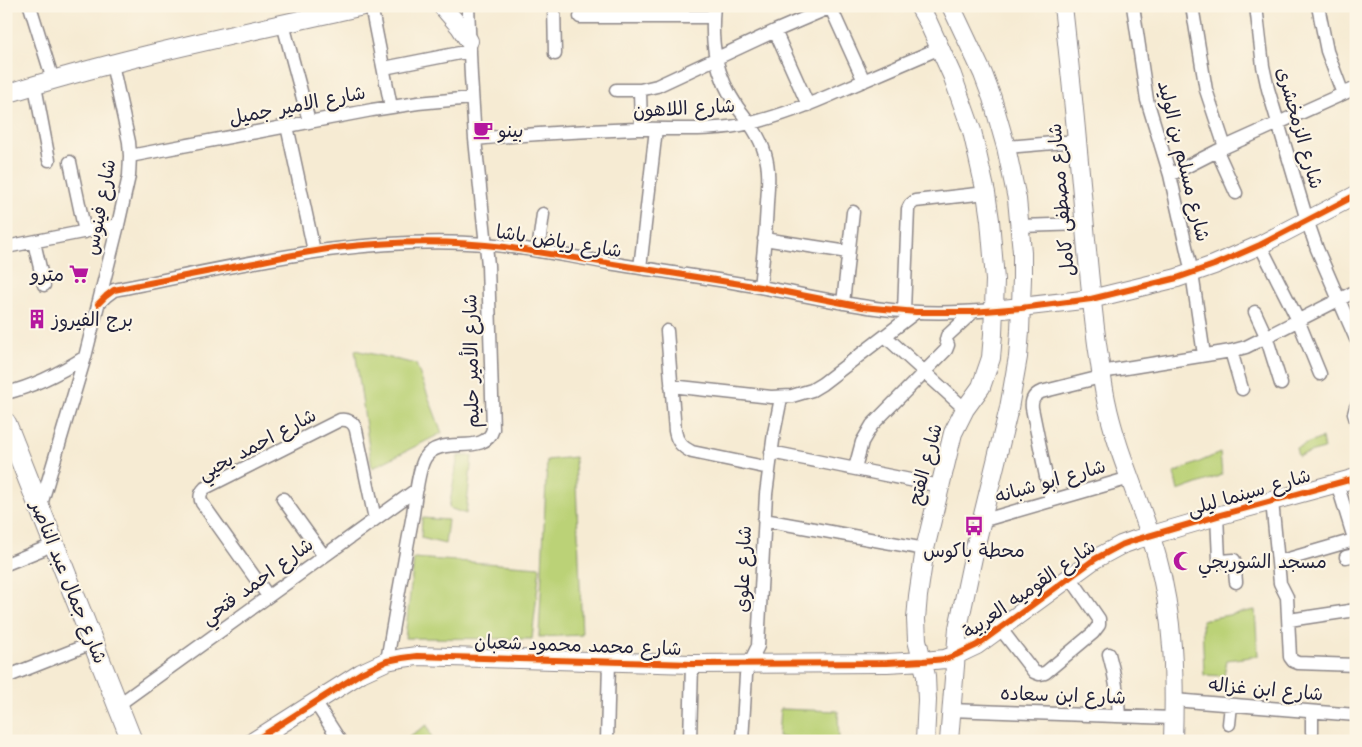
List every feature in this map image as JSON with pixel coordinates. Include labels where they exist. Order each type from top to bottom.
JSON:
[{"type":"main road","name":"شارع جمال عبد الناصر","points":[[6,424],[132,741]]},
{"type":"main road","name":"شارع جمال عبد الناصر","points":[[6,459],[120,741]]},
{"type":"street","points":[[30,6],[53,80]]},
{"type":"street","points":[[6,94],[198,42],[364,6]]},
{"type":"street","points":[[371,6],[392,107]]},
{"type":"street","points":[[384,68],[469,46],[460,27],[442,6]]},
{"type":"street","name":"شارع الأمير حليم","points":[[387,661],[417,489],[424,460],[429,452],[437,448],[481,443],[489,438],[493,429],[486,244],[475,139],[468,6]]},
{"type":"street","points":[[554,6],[554,54]]},
{"type":"street","points":[[616,90],[648,89],[664,83],[830,6],[864,81]]},
{"type":"street","name":"شارع الفتح","points":[[919,6],[952,75],[966,112],[980,162],[994,250],[992,350],[981,387],[965,409],[953,433],[925,549],[918,596],[917,640],[927,685],[925,741]]},
{"type":"street","points":[[949,741],[958,628],[981,521],[1009,408],[1018,357],[1022,270],[1017,199],[1006,147],[983,74],[951,6]]},
{"type":"street","name":"شارع مصطفى كامل","points":[[1063,6],[1091,299],[1101,375],[1106,402],[1157,558],[1167,603],[1172,649],[1174,700],[1172,741]]},
{"type":"street","name":"شارع مسلم بن الوليد","points":[[1133,6],[1147,100],[1170,175],[1192,273],[1204,355]]},
{"type":"street","points":[[1192,6],[1206,90],[1221,149],[1236,193]]},
{"type":"street","name":"شارع الزمخشرى","points":[[1256,6],[1263,66],[1268,89],[1307,220],[1317,249],[1356,339]]},
{"type":"street","points":[[1318,6],[1327,51],[1343,94]]},
{"type":"street","points":[[580,17],[714,12],[712,31],[719,70],[728,91],[759,138],[768,172],[760,287]]},
{"type":"street","points":[[283,24],[309,121]]},
{"type":"street","points":[[775,31],[808,105]]},
{"type":"street","name":"شارع اللاهون","points":[[475,139],[566,132],[641,129],[687,130],[719,128],[750,123],[808,105],[940,48]]},
{"type":"street","name":"شارع فينوس","points":[[40,508],[84,357],[129,176],[129,142],[112,64]]},
{"type":"street","points":[[34,86],[50,160]]},
{"type":"street","points":[[1170,175],[1221,149],[1356,88]]},
{"type":"street","points":[[640,90],[641,129]]},
{"type":"street","name":"شارع الامير جميل","points":[[130,156],[309,121],[418,103],[472,98]]},
{"type":"street","points":[[287,126],[314,251]]},
{"type":"street","points":[[640,268],[656,129]]},
{"type":"street","points":[[1006,147],[1077,142]]},
{"type":"street","points":[[70,162],[85,232]]},
{"type":"street","points":[[671,386],[781,398],[812,390],[822,384],[885,336],[910,312],[908,209],[910,205],[916,201],[986,193]]},
{"type":"street","name":"شارع رياض باشا","points":[[98,304],[114,290],[314,251],[400,243],[436,243],[486,244],[538,251],[760,287],[843,303],[910,312],[973,312],[1021,308],[1091,299],[1192,273],[1260,245],[1356,195]]},
{"type":"street","points":[[843,303],[853,212]]},
{"type":"street","points":[[538,251],[543,214]]},
{"type":"street","points":[[1020,226],[1084,224]]},
{"type":"street","points":[[6,247],[118,226]]},
{"type":"street","points":[[764,239],[848,252]]},
{"type":"street","points":[[34,242],[44,285]]},
{"type":"street","points":[[1260,245],[1298,320],[1320,374]]},
{"type":"street","points":[[1051,501],[1032,408],[1033,400],[1038,394],[1101,375],[1246,347],[1356,291]]},
{"type":"street","points":[[856,468],[862,442],[872,426],[947,349],[947,336],[973,312]]},
{"type":"street","points":[[1255,312],[1266,336],[1281,384]]},
{"type":"street","points":[[667,331],[675,431],[676,438],[680,444],[692,452],[769,468]]},
{"type":"street","points":[[885,336],[965,409]]},
{"type":"street","points":[[1231,351],[1242,389]]},
{"type":"street","points":[[6,393],[43,381],[84,357]]},
{"type":"street","name":"شارع علوى","points":[[742,741],[745,680],[749,664],[758,646],[764,520],[771,452],[781,398]]},
{"type":"street","points":[[1356,407],[1354,414],[1356,420]]},
{"type":"street","name":"شارع احمد يحيي","points":[[268,596],[202,504],[200,497],[202,490],[340,420],[347,420],[355,427],[375,519]]},
{"type":"street","points":[[771,452],[940,486]]},
{"type":"street","name":"شارع ابو شبانه","points":[[981,521],[1130,478]]},
{"type":"street","name":"شارع سينما ليلى","points":[[1150,536],[1356,478]]},
{"type":"street","points":[[1278,562],[1355,542],[1337,483]]},
{"type":"street","name":"شارع احمد فتحي","points":[[118,704],[417,489]]},
{"type":"street","points":[[283,499],[324,556]]},
{"type":"street","points":[[1272,501],[1280,583],[1287,598],[1290,657],[1298,663],[1356,665]]},
{"type":"street","points":[[1217,516],[1219,559],[1221,561],[1234,560],[1236,582]]},
{"type":"street","points":[[764,520],[925,549]]},
{"type":"street","name":"شارع القوميه العربية","points":[[923,661],[945,659],[977,645],[1070,577],[1108,552],[1135,540],[1150,536]]},
{"type":"street","points":[[6,564],[43,549]]},
{"type":"street","points":[[1000,628],[1034,672],[1039,674],[1045,673],[1093,634],[1099,625],[1099,619],[1070,577]]},
{"type":"street","points":[[1289,620],[1356,610]]},
{"type":"street","points":[[6,677],[82,646]]},
{"type":"street","points":[[1109,654],[1118,691],[1118,716]]},
{"type":"street","name":"شارع محمد محمود شعبان","points":[[254,741],[276,735],[315,702],[361,673],[387,661],[402,658],[424,656],[692,664],[923,661]]},
{"type":"street","points":[[607,741],[609,662]]},
{"type":"street","points":[[690,741],[692,664]]},
{"type":"street","name":"شارع ابن غزاله","points":[[1174,700],[1356,715]]},
{"type":"street","points":[[315,702],[340,741]]},
{"type":"street","points":[[1229,724],[1231,705]]},
{"type":"street","name":"شارع ابن سعاده","points":[[950,710],[1173,718]]},
{"type":"street","points":[[1312,712],[1312,732]]},
{"type":"green space","points":[[355,350],[416,364],[442,433],[372,468]]},
{"type":"green space","points":[[1322,438],[1324,449],[1298,456],[1296,448]]},
{"type":"green space","points":[[1220,453],[1222,475],[1178,491],[1174,473]]},
{"type":"green space","points":[[458,456],[472,456],[466,514],[449,508]]},
{"type":"green space","points":[[575,457],[582,635],[539,637],[547,460]]},
{"type":"green space","points":[[422,518],[448,520],[445,544],[421,538]]},
{"type":"green space","points":[[414,558],[540,567],[532,639],[405,638]]},
{"type":"green space","points":[[1255,610],[1258,656],[1227,660],[1224,676],[1204,675],[1202,620]]},
{"type":"green space","points":[[780,709],[838,711],[839,741],[778,737]]},
{"type":"green space","points":[[427,725],[433,741],[402,741]]},
{"type":"cycle path","points":[[98,304],[114,290],[292,255],[334,248],[420,242],[463,243],[505,247],[760,287],[863,307],[916,312],[973,312],[1021,308],[1091,299],[1177,278],[1214,265],[1260,245],[1356,195]]},
{"type":"cycle path","points":[[254,741],[361,673],[387,661],[417,656],[692,664],[887,663],[945,659],[977,645],[1095,559],[1121,545],[1217,516],[1356,478]]},
{"type":"place","name":"بينو","points":[[483,130]]},
{"type":"place","name":"مترو","points":[[79,274]]},
{"type":"place","name":"برج الفيروز","points":[[37,319]]},
{"type":"place","name":"محطة باكوس","points":[[974,526]]},
{"type":"place","name":"مسجد الشوربجي","points":[[1183,561]]}]
